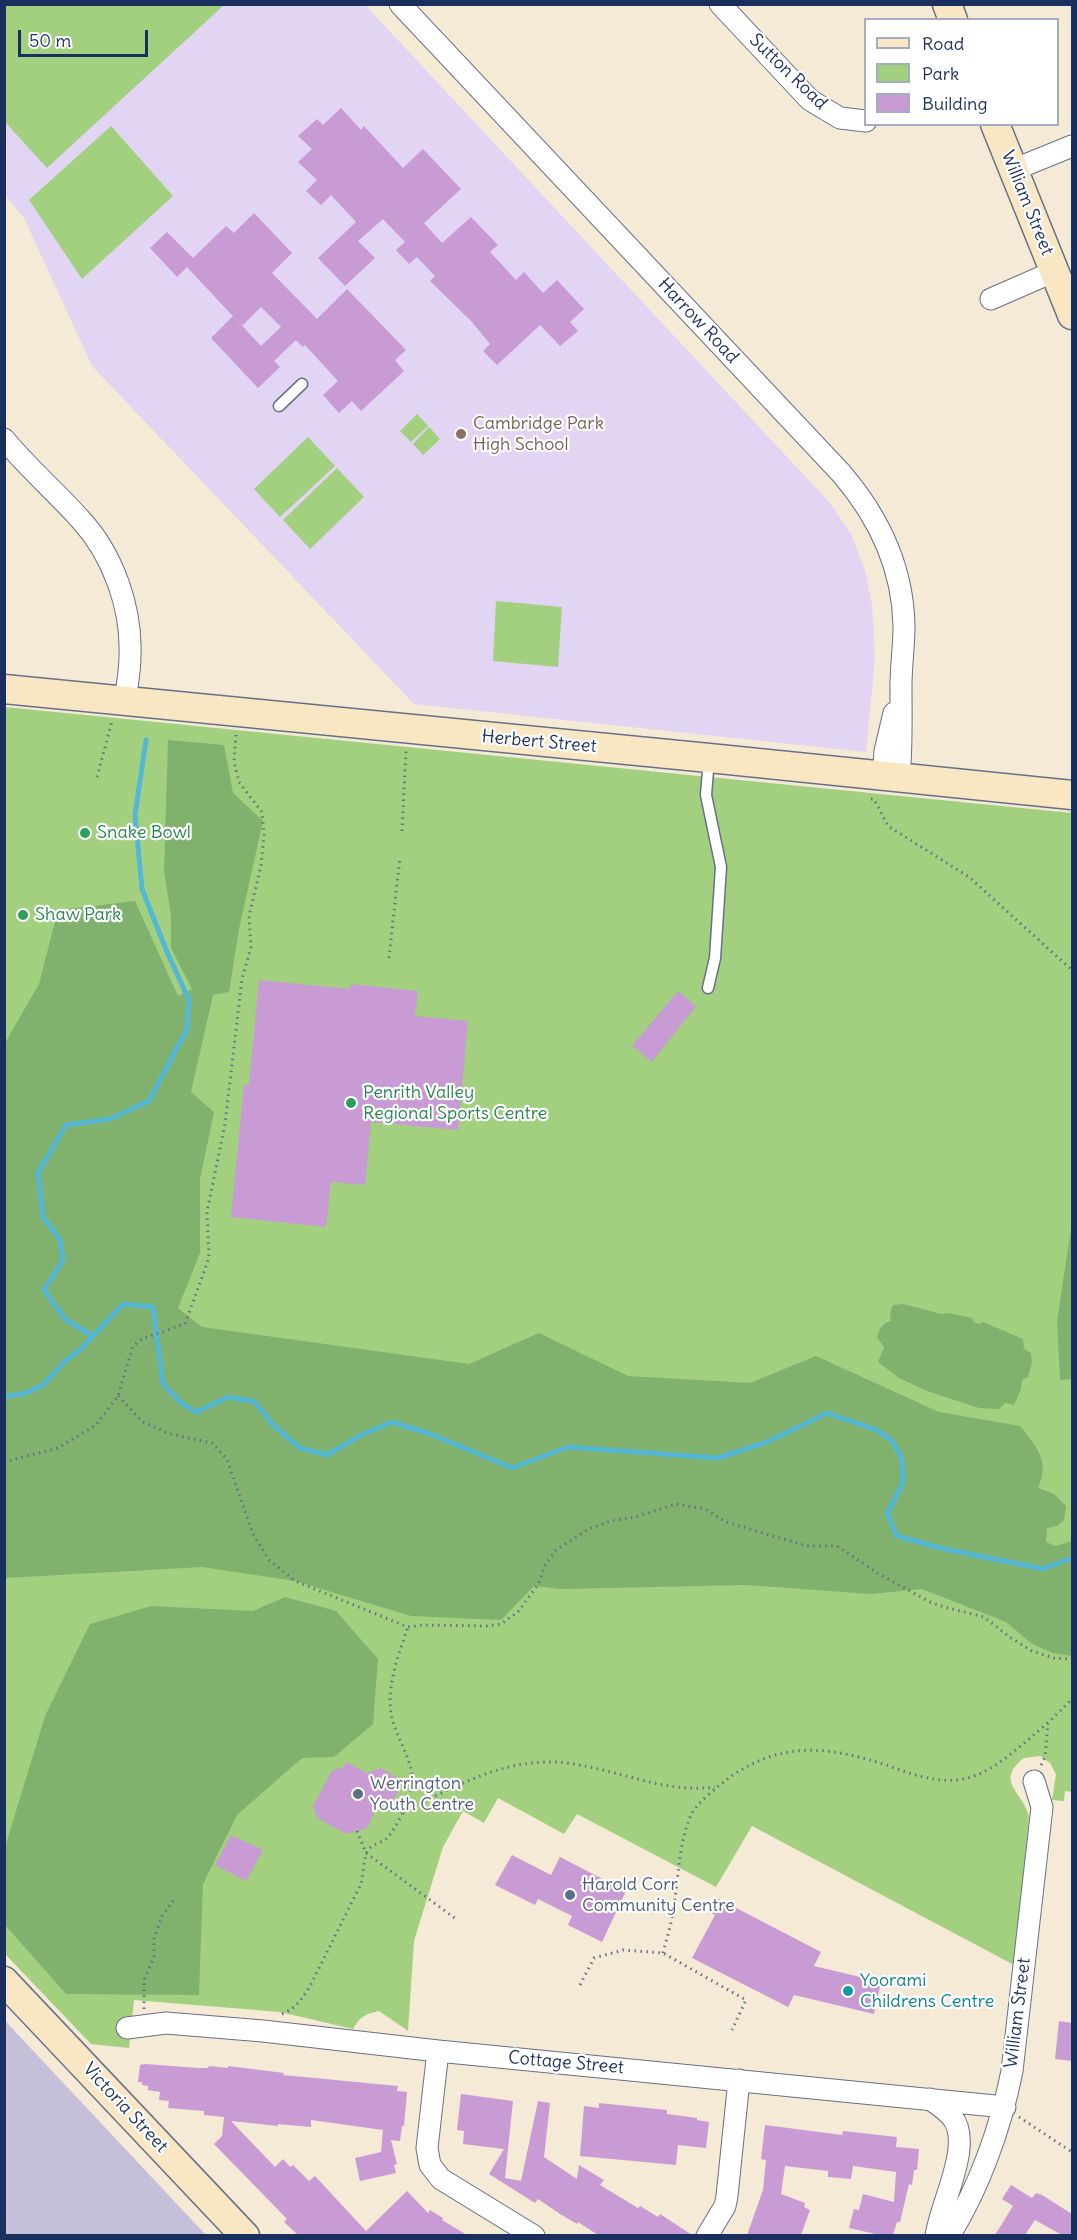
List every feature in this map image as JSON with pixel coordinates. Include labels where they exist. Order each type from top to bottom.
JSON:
[{"type":"street","name":"Harrow Road","points":[[400,4],[855,490],[881,532],[898,579],[904,626],[901,683],[885,751],[883,776]]},
{"type":"street","name":"Sutton Road","points":[[720,4],[810,100],[840,118],[864,121]]},
{"type":"street","name":"William Street","points":[[996,126],[1072,315]]},
{"type":"street","points":[[1013,170],[1072,146]]},
{"type":"street","points":[[991,299],[1055,272]]},
{"type":"street","points":[[4,440],[82,521],[107,558],[117,580],[129,627],[130,657],[120,701]]},
{"type":"street","name":"Herbert Street","points":[[4,689],[1072,795]]},
{"type":"street","name":"William Street","points":[[949,2235],[958,2222],[988,2154],[1005,2107],[1012,2072],[1042,1807],[1034,1781]]},
{"type":"street","name":"Victoria Street","points":[[4,1981],[245,2235]]},
{"type":"street","name":"Cottage Street","points":[[135,2027],[166,2023],[263,2031],[438,2051],[1005,2107]]},
{"type":"street","points":[[438,2051],[427,2148],[430,2165],[441,2179],[534,2235]]},
{"type":"street","points":[[707,2235],[725,2206],[728,2196],[739,2080]]},
{"type":"street","points":[[929,2098],[952,2117],[960,2138],[959,2154],[936,2235]]},
{"type":"lane","points":[[279,406],[302,384]]},
{"type":"lane","points":[[708,988],[715,958],[721,867],[706,795],[709,758]]},
{"type":"path","points":[[97,777],[120,701]]},
{"type":"path","points":[[4,1462],[58,1448],[96,1425],[118,1396],[133,1346],[142,1339],[185,1324],[209,1258],[207,1212],[225,1124],[242,979],[250,948],[249,916],[261,866],[264,835],[262,812],[239,782],[234,762],[238,713]]},
{"type":"path","points":[[402,831],[406,751]]},
{"type":"path","points":[[883,776],[862,798],[874,799],[888,826],[969,878],[1072,970]]},
{"type":"path","points":[[389,958],[400,857]]},
{"type":"path","points":[[118,1396],[143,1422],[170,1434],[212,1443],[227,1459],[253,1534],[269,1560],[295,1581],[408,1627],[501,1624],[511,1618],[525,1602],[539,1583],[545,1565],[556,1550],[589,1529],[676,1504],[705,1509],[726,1522],[807,1546],[837,1546],[879,1574],[930,1602],[984,1617],[1032,1651],[1048,1657],[1072,1659]]},
{"type":"path","points":[[263,2031],[266,2016],[289,2011],[300,2003],[360,1886],[364,1876],[366,1853],[369,1848],[388,1838],[412,1790],[413,1779],[392,1721],[390,1707],[395,1666],[408,1627]]},
{"type":"path","points":[[663,1953],[672,1917],[678,1862],[693,1812],[717,1787],[757,1760],[813,1750],[859,1756],[917,1776],[957,1780],[979,1774],[997,1763],[1048,1724],[1072,1699]]},
{"type":"path","points":[[1034,1781],[1045,1757],[1048,1724]]},
{"type":"path","points":[[402,1812],[489,1772],[527,1763],[569,1763],[666,1786],[717,1787]]},
{"type":"path","points":[[357,1831],[366,1853],[456,1919]]},
{"type":"path","points":[[135,2027],[144,1980],[154,1957],[154,1939],[162,1916],[175,1898]]},
{"type":"path","points":[[580,1985],[594,1958],[623,1950],[663,1953],[746,2000],[732,2030]]},
{"type":"path","points":[[1005,2107],[1072,2152]]},
{"type":"shaded area","name":"Cambridge Park High School","points":[[4,5],[365,5],[829,502],[851,534],[866,574],[872,605],[875,658],[866,752],[414,704],[92,366],[24,218],[5,195]]},
{"type":"shaded area","points":[[5,2020],[8,2024],[206,2235],[5,2235]]},
{"type":"green space","points":[[5,4],[224,5],[47,168],[5,122]]},
{"type":"green space","points":[[111,126],[173,196],[82,279],[29,200]]},
{"type":"green space","points":[[417,414],[428,426],[411,442],[400,431]]},
{"type":"green space","points":[[429,427],[440,439],[423,455],[413,444]]},
{"type":"green space","points":[[308,437],[335,466],[280,517],[254,489]]},
{"type":"green space","points":[[337,468],[364,497],[310,549],[283,520]]},
{"type":"green space","points":[[496,601],[562,607],[558,667],[493,661]]},
{"type":"green space","points":[[5,707],[1072,813],[1072,1792],[1065,1791],[1064,1801],[1052,1800],[1056,1774],[1050,1763],[1040,1756],[1024,1758],[1011,1773],[1013,1787],[1029,1816],[1016,1966],[752,1826],[716,1887],[577,1814],[564,1834],[498,1798],[484,1823],[463,1811],[443,1847],[414,1941],[408,2031],[379,2011],[363,2017],[353,2029],[280,2012],[134,2000],[129,2048],[91,2044],[5,1954]]},
{"type":"green space","points":[[168,740],[224,745],[233,793],[263,821],[239,929],[229,992],[213,995],[191,1092],[214,1112],[200,1179],[200,1253],[178,1308],[202,1327],[469,1364],[539,1333],[628,1376],[750,1383],[816,1356],[939,1412],[1020,1426],[1040,1455],[1043,1470],[1038,1488],[1054,1494],[1066,1506],[1064,1520],[1057,1526],[1047,1528],[1046,1542],[1056,1546],[1072,1541],[1072,1656],[1053,1653],[1032,1644],[1006,1622],[922,1589],[871,1594],[746,1585],[560,1589],[534,1586],[501,1620],[411,1616],[295,1581],[202,1567],[5,1578],[5,1043],[39,984],[58,910],[135,901],[178,996],[192,989],[171,948],[171,916],[164,871]]},
{"type":"green space","points":[[1072,1222],[1072,1379],[1060,1380],[1057,1321]]},
{"type":"green space","points":[[903,1304],[941,1314],[949,1313],[972,1318],[974,1322],[979,1324],[983,1322],[1023,1339],[1024,1349],[1031,1353],[1032,1363],[1028,1377],[1022,1380],[1014,1405],[1005,1403],[999,1409],[979,1408],[927,1391],[899,1378],[878,1362],[884,1347],[877,1337],[879,1331],[883,1324],[891,1321],[890,1313],[893,1305]]},
{"type":"green space","points":[[285,1597],[336,1611],[378,1659],[373,1724],[334,1757],[302,1758],[237,1815],[203,1884],[199,1995],[66,1994],[5,1925],[5,1847],[45,1716],[90,1624],[151,1606],[253,1611]]},
{"type":"building","points":[[341,108],[361,130],[364,126],[403,168],[423,149],[461,189],[424,223],[442,243],[471,217],[498,245],[490,252],[516,280],[524,272],[543,293],[557,280],[584,309],[570,322],[578,331],[560,346],[540,325],[497,365],[483,351],[490,344],[472,322],[430,281],[435,276],[417,257],[409,264],[396,250],[405,242],[383,219],[358,241],[375,258],[345,286],[318,258],[356,222],[331,195],[321,205],[306,191],[317,180],[298,162],[312,149],[298,136],[317,119],[323,125]]},
{"type":"building","points":[[254,213],[292,253],[272,273],[317,319],[347,289],[406,350],[395,360],[404,371],[361,411],[352,401],[339,413],[323,395],[338,381],[305,345],[303,347],[296,340],[274,361],[280,367],[258,388],[211,338],[233,316],[187,267],[177,277],[150,248],[167,232],[193,258],[226,226],[234,233]],"holes":[[[261,307],[281,327],[261,346],[242,326]]]},
{"type":"building","name":"Penrith Valley Regional Sports Centre","points":[[259,980],[350,989],[350,984],[418,991],[415,1016],[468,1021],[458,1130],[371,1122],[365,1185],[331,1182],[326,1227],[231,1217],[244,1084],[249,1085]]},
{"type":"building","points":[[678,991],[696,1006],[652,1062],[632,1046]]},
{"type":"building","name":"Werrington Youth Centre","points":[[346,1762],[367,1773],[381,1768],[394,1776],[399,1790],[392,1803],[386,1806],[379,1803],[367,1828],[346,1834],[317,1818],[313,1806],[332,1771],[343,1767]]},
{"type":"building","points":[[231,1835],[263,1850],[246,1881],[215,1865]]},
{"type":"building","name":"Harold Corr Community Centre","points":[[512,1855],[551,1875],[560,1857],[626,1891],[602,1942],[568,1925],[572,1916],[538,1899],[535,1905],[495,1885]]},
{"type":"building","points":[[717,1898],[821,1952],[814,1966],[881,1982],[874,2014],[794,1995],[788,2007],[692,1958],[715,1915],[710,1912]]},
{"type":"building","points":[[1059,2021],[1072,2023],[1072,2061],[1055,2059]]},
{"type":"building","points":[[140,2065],[199,2068],[209,2066],[228,2068],[228,2066],[284,2073],[283,2075],[398,2086],[397,2091],[407,2092],[404,2126],[402,2126],[400,2141],[391,2140],[397,2164],[394,2165],[396,2173],[360,2181],[355,2158],[381,2152],[383,2130],[311,2120],[311,2127],[231,2121],[275,2167],[283,2159],[290,2167],[293,2165],[309,2181],[315,2176],[366,2231],[407,2191],[428,2213],[430,2210],[467,2235],[298,2235],[284,2222],[287,2219],[214,2144],[222,2136],[224,2117],[204,2115],[204,2111],[168,2108],[169,2101],[159,2100],[160,2092],[148,2090],[148,2086],[138,2082]]},
{"type":"building","points":[[461,2094],[513,2101],[505,2178],[521,2181],[538,2101],[550,2103],[544,2157],[577,2179],[579,2165],[604,2180],[600,2185],[638,2208],[640,2206],[658,2217],[660,2214],[692,2235],[598,2235],[538,2199],[535,2203],[489,2174],[504,2149],[463,2144],[464,2131],[457,2130]]},
{"type":"building","points":[[599,2103],[667,2110],[667,2114],[709,2122],[706,2148],[678,2145],[676,2165],[580,2156],[584,2106],[599,2108]]},
{"type":"building","points":[[765,2125],[842,2135],[843,2131],[897,2137],[896,2147],[919,2149],[917,2170],[914,2170],[912,2185],[909,2184],[900,2222],[897,2222],[893,2235],[880,2235],[849,2228],[854,2209],[859,2210],[863,2194],[894,2202],[896,2172],[853,2166],[851,2179],[828,2177],[828,2171],[785,2166],[781,2194],[805,2203],[804,2207],[810,2210],[801,2235],[747,2235],[763,2190],[766,2160],[761,2159]]},
{"type":"building","points":[[1011,2185],[1032,2198],[1036,2193],[1042,2195],[1072,2214],[1072,2235],[1062,2235],[1035,2220],[1025,2235],[995,2235],[1013,2206],[1002,2199]]},
{"type":"waterway","points":[[93,1336],[66,1320],[44,1290],[63,1260],[60,1240],[43,1217],[38,1173],[66,1125],[110,1119],[149,1101],[187,1029],[189,1000],[142,889],[135,815],[146,740]]},
{"type":"waterway","points":[[4,1397],[26,1393],[43,1385],[123,1304],[153,1307],[163,1384],[181,1403],[196,1412],[228,1397],[255,1402],[272,1424],[300,1448],[327,1455],[361,1435],[392,1422],[433,1435],[512,1468],[568,1447],[718,1458],[767,1442],[827,1413],[877,1430],[892,1441],[902,1459],[903,1483],[887,1514],[897,1536],[940,1548],[1043,1569],[1069,1559],[1072,1560]]},
{"type":"place","name":"Cambridge Park High School","points":[[461,434]]},
{"type":"place","name":"Snake Bowl","points":[[85,833]]},
{"type":"place","name":"Shaw Park","points":[[23,915]]},
{"type":"place","name":"Penrith Valley Regional Sports Centre","points":[[351,1103]]},
{"type":"place","name":"Werrington Youth Centre","points":[[358,1794]]},
{"type":"place","name":"Harold Corr Community Centre","points":[[570,1895]]},
{"type":"place","name":"Yoorami Childrens Centre","points":[[848,1991]]}]
